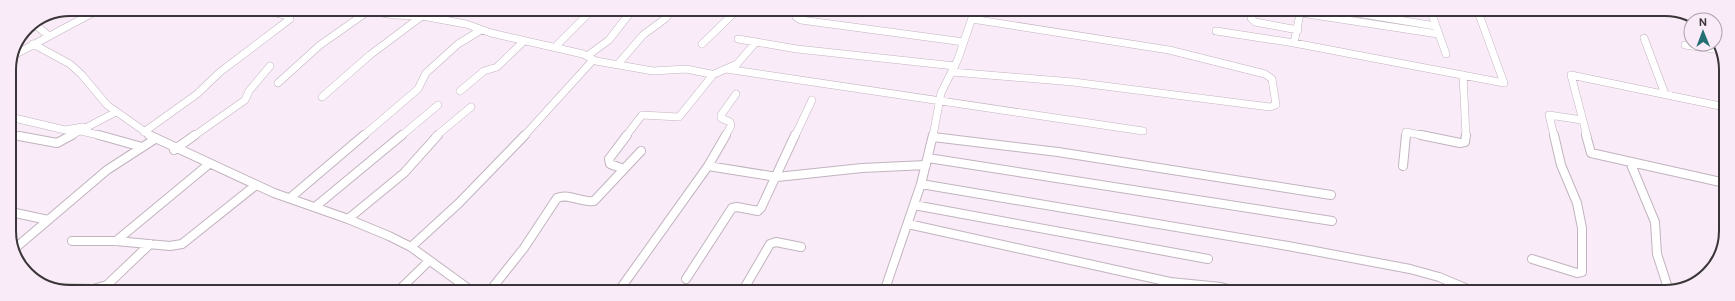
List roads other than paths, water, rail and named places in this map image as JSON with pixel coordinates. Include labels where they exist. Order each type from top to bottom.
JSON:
[{"type":"street","points":[[19,52],[48,35],[86,16]]},
{"type":"street","points":[[144,132],[197,94],[220,72],[290,19],[289,16]]},
{"type":"street","points":[[278,83],[320,45],[361,16]]},
{"type":"street","points":[[322,97],[370,55],[422,16],[466,24],[481,30],[555,47],[590,58],[618,64],[653,71],[686,69],[712,75]]},
{"type":"street","points":[[555,47],[586,16]]},
{"type":"street","points":[[411,248],[454,210],[482,181],[590,58],[609,40],[628,16]]},
{"type":"street","points":[[618,64],[643,35],[667,16]]},
{"type":"street","points":[[702,44],[731,16]]},
{"type":"street","points":[[796,16],[801,20],[964,42]]},
{"type":"street","points":[[886,285],[921,184],[933,137],[941,93],[953,69],[973,16]]},
{"type":"street","points":[[1251,16],[1255,22],[1298,30]]},
{"type":"street","points":[[1294,43],[1300,16]]},
{"type":"street","points":[[1331,16],[1438,34]]},
{"type":"street","points":[[1376,16],[1435,26]]},
{"type":"street","points":[[1432,16],[1446,54]]},
{"type":"street","points":[[1216,31],[1294,43],[1502,83],[1505,82],[1480,16]]},
{"type":"street","points":[[738,39],[804,50],[953,69],[1073,82],[1270,107],[1276,105],[1272,79],[1265,74],[1169,50],[972,19]]},
{"type":"street","points":[[38,27],[48,35]]},
{"type":"street","points":[[290,198],[413,94],[418,89],[426,73],[458,44],[481,30]]},
{"type":"street","points":[[1644,38],[1665,94]]},
{"type":"street","points":[[460,91],[484,71],[497,67],[524,41]]},
{"type":"street","points":[[624,169],[610,164],[609,159],[640,117],[649,114],[679,117],[712,75],[736,64],[756,42]]},
{"type":"street","points":[[33,44],[70,64],[82,75],[107,105],[144,132],[174,150],[256,185],[348,219],[411,248],[463,285]]},
{"type":"street","points":[[174,150],[244,100],[249,91],[270,66]]},
{"type":"street","points":[[726,69],[939,102],[990,107],[1143,131]]},
{"type":"street","points":[[1719,106],[1571,74],[1591,153],[1719,182]]},
{"type":"street","points":[[1403,166],[1406,132],[1460,143],[1465,142],[1463,75]]},
{"type":"street","points":[[623,285],[708,166],[731,126],[730,122],[721,118],[721,115],[736,94]]},
{"type":"street","points":[[686,279],[730,210],[738,207],[760,210],[812,100]]},
{"type":"street","points":[[315,207],[438,105]]},
{"type":"street","points":[[348,219],[404,173],[433,139],[471,107]]},
{"type":"street","points":[[19,136],[57,143],[116,112]]},
{"type":"street","points":[[1532,259],[1578,273],[1582,272],[1582,228],[1577,203],[1561,165],[1549,115],[1582,120]]},
{"type":"street","points":[[16,118],[65,130],[90,126]]},
{"type":"street","points":[[81,131],[129,142],[142,147]]},
{"type":"street","points":[[933,137],[1058,152],[1331,195]]},
{"type":"street","points":[[18,246],[107,170],[155,139]]},
{"type":"street","points":[[495,285],[524,248],[557,198],[563,196],[591,202],[641,151]]},
{"type":"street","points":[[708,166],[776,177],[927,162],[1332,222]]},
{"type":"street","points":[[1630,162],[1655,222],[1657,254],[1667,285]]},
{"type":"street","points":[[116,241],[209,164]]},
{"type":"street","points":[[921,184],[1288,246],[1410,269],[1456,285]]},
{"type":"street","points":[[72,241],[116,241],[170,246],[182,244],[256,185]]},
{"type":"street","points":[[914,205],[1041,227],[1208,259]]},
{"type":"street","points":[[16,213],[48,220]]},
{"type":"street","points":[[908,224],[1170,282],[1201,285]]},
{"type":"street","points":[[746,285],[770,244],[776,242],[802,247]]},
{"type":"street","points":[[107,285],[150,244]]},
{"type":"street","points":[[404,285],[429,261]]}]
